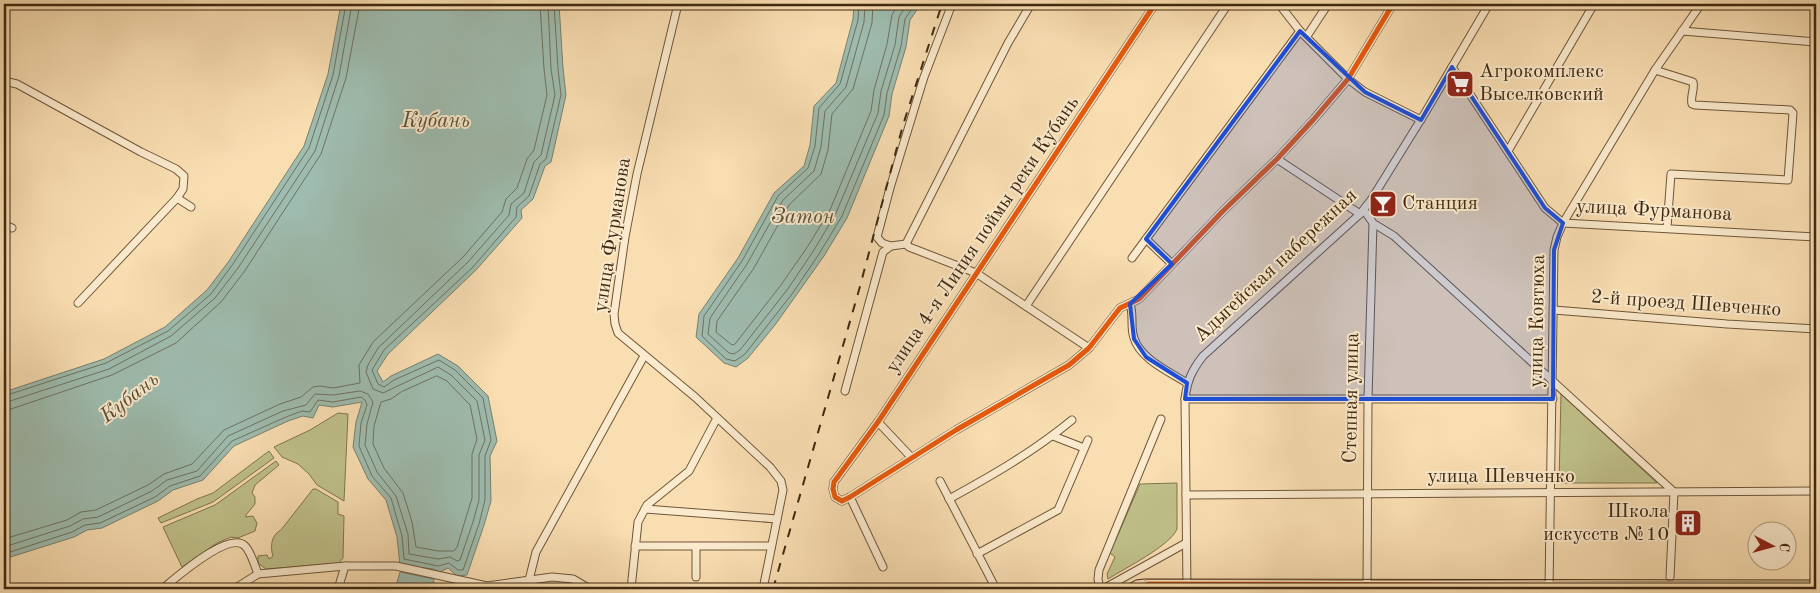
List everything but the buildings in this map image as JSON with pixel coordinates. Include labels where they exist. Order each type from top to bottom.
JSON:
[{"type":"street","name":"улица Фурманова","points":[[678,4],[637,174],[614,314],[618,333],[696,397],[770,467],[781,481],[783,490],[763,589]]},
{"type":"street","points":[[952,4],[924,77],[877,237],[882,243],[891,246],[906,244],[933,258],[976,273],[1089,348]]},
{"type":"street","points":[[906,244],[1008,43],[1031,4]]},
{"type":"street","name":"улица 4-я Линия поймы реки Кубань","points":[[850,497],[842,501],[835,497],[834,482],[878,422],[1155,4]]},
{"type":"street","points":[[1026,306],[1228,4]]},
{"type":"street","points":[[1279,4],[1300,31],[1348,79],[1365,92],[1421,120]]},
{"type":"street","points":[[1307,36],[1328,4]]},
{"type":"street","points":[[883,567],[850,497],[911,457],[1069,364],[1089,348],[1120,308],[1139,299],[1222,212],[1277,159],[1348,79],[1393,4]]},
{"type":"street","name":"Адыгейская набережная","points":[[1187,585],[1185,399],[1187,383],[1192,372],[1203,356],[1362,212],[1421,120],[1489,4]]},
{"type":"street","points":[[1508,151],[1594,4]]},
{"type":"street","name":"улица Ковтюха","points":[[1549,588],[1554,250],[1557,237],[1563,223],[1655,70],[1701,4]]},
{"type":"street","points":[[1132,258],[1300,31]]},
{"type":"street","points":[[1682,31],[1816,42]]},
{"type":"street","name":"улица Фурманова","points":[[1452,67],[1545,208],[1563,223],[1816,236]]},
{"type":"street","points":[[1655,70],[1693,82],[1691,100],[1692,104],[1695,105],[1790,110],[1793,113],[1788,180],[1671,174],[1667,228]]},
{"type":"street","points":[[4,80],[18,84],[141,152],[176,169],[184,176],[183,188],[177,198],[78,303]]},
{"type":"street","points":[[1277,159],[1362,212]]},
{"type":"street","points":[[177,198],[191,208]]},
{"type":"street","name":"Степная улица","points":[[1362,212],[1373,223],[1368,398],[1367,587]]},
{"type":"street","points":[[4,225],[12,228]]},
{"type":"street","points":[[1376,225],[1394,236],[1674,492],[1670,577]]},
{"type":"street","points":[[1146,239],[1172,264]]},
{"type":"street","points":[[845,391],[883,252],[891,246]]},
{"type":"street","points":[[1130,304],[1133,311],[1134,339],[1146,358],[1187,383]]},
{"type":"street","name":"2-й проезд Шевченко","points":[[1554,310],[1816,329]]},
{"type":"street","points":[[529,580],[536,552],[644,356]]},
{"type":"street","points":[[1185,399],[1553,399]]},
{"type":"street","points":[[631,589],[638,522],[647,505],[689,471],[717,418]]},
{"type":"street","points":[[1161,419],[1099,570],[1098,579],[1102,589],[1186,543]]},
{"type":"street","points":[[948,499],[1009,466],[1072,420]]},
{"type":"street","points":[[878,422],[911,457]]},
{"type":"street","points":[[1052,436],[1084,448]]},
{"type":"street","points":[[977,554],[1058,510],[1088,440]]},
{"type":"street","points":[[940,481],[995,589]]},
{"type":"street","name":"улица Шевченко","points":[[1186,495],[1816,491]]},
{"type":"street","points":[[645,509],[777,519]]},
{"type":"street","points":[[162,589],[216,548],[235,542],[240,543],[247,549],[258,574]]},
{"type":"street","points":[[635,546],[771,546]]},
{"type":"street","points":[[696,547],[696,577]]},
{"type":"street","points":[[338,589],[345,566]]},
{"type":"street","points":[[234,589],[258,574],[345,566],[396,566],[487,586],[552,577],[573,579],[590,589]]},
{"type":"street","points":[[1148,584],[1549,588],[1816,586]]},
{"type":"highlighted area","points":[[1300,31],[1365,92],[1421,120],[1452,67],[1545,208],[1563,223],[1554,250],[1553,399],[1185,399],[1187,383],[1146,357],[1134,339],[1130,304],[1172,264],[1146,239]]},
{"type":"green space","points":[[1561,394],[1657,483],[1559,483]]},
{"type":"green space","points":[[338,413],[348,414],[344,501],[317,485],[298,464],[282,457],[274,447],[310,430]]},
{"type":"green space","points":[[269,451],[274,458],[213,502],[161,523],[158,518],[213,493]]},
{"type":"green space","points":[[276,461],[279,465],[255,485],[252,493],[255,497],[255,504],[246,517],[253,516],[257,523],[255,531],[238,538],[231,537],[217,543],[182,567],[163,527],[215,505]]},
{"type":"green space","points":[[1177,483],[1177,529],[1173,536],[1157,549],[1108,579],[1107,574],[1115,557],[1110,553],[1140,484]]},
{"type":"green space","points":[[313,489],[338,502],[338,514],[344,516],[343,558],[339,563],[266,569],[258,563],[258,556],[267,555],[269,559],[273,556],[273,538]]},
{"type":"water","name":"Кубань","points":[[341,4],[559,4],[566,95],[551,162],[545,166],[533,199],[521,210],[522,218],[476,270],[388,354],[377,371],[383,382],[391,376],[438,354],[458,366],[488,396],[497,441],[490,456],[491,501],[467,575],[457,576],[448,568],[440,572],[433,569],[400,565],[397,537],[386,500],[368,479],[353,447],[356,422],[362,402],[333,407],[319,405],[313,418],[303,416],[288,421],[234,446],[203,480],[173,490],[158,501],[102,528],[87,530],[74,537],[4,559],[4,392],[104,359],[165,327],[207,290],[229,261],[304,146],[328,74]]},
{"type":"water","name":"Затон","points":[[854,4],[921,4],[910,20],[906,47],[892,94],[889,116],[847,218],[824,256],[775,325],[748,358],[736,367],[724,363],[696,337],[699,314],[738,258],[774,193],[804,166],[810,145],[814,106],[836,83],[853,19]]},
{"type":"water","points":[[400,572],[434,579],[433,589],[395,589]]},
{"type":"tram line","points":[[1119,589],[1136,580],[1144,579],[1816,580]]},
{"type":"railway","points":[[773,589],[859,290],[903,125],[942,4]]},
{"type":"cycle path","points":[[1155,4],[878,422],[834,482],[835,497],[842,501],[850,497],[956,430],[1069,365],[1089,348],[1120,308],[1139,299],[1314,119],[1348,79],[1393,4]]},
{"type":"cycle path","points":[[1148,584],[1816,586]]},
{"type":"place","name":"Агрокомплекс Выселковский","points":[[1460,84]]},
{"type":"place","name":"Станция","points":[[1383,204]]},
{"type":"place","name":"Школа искусств №10","points":[[1688,523]]}]
